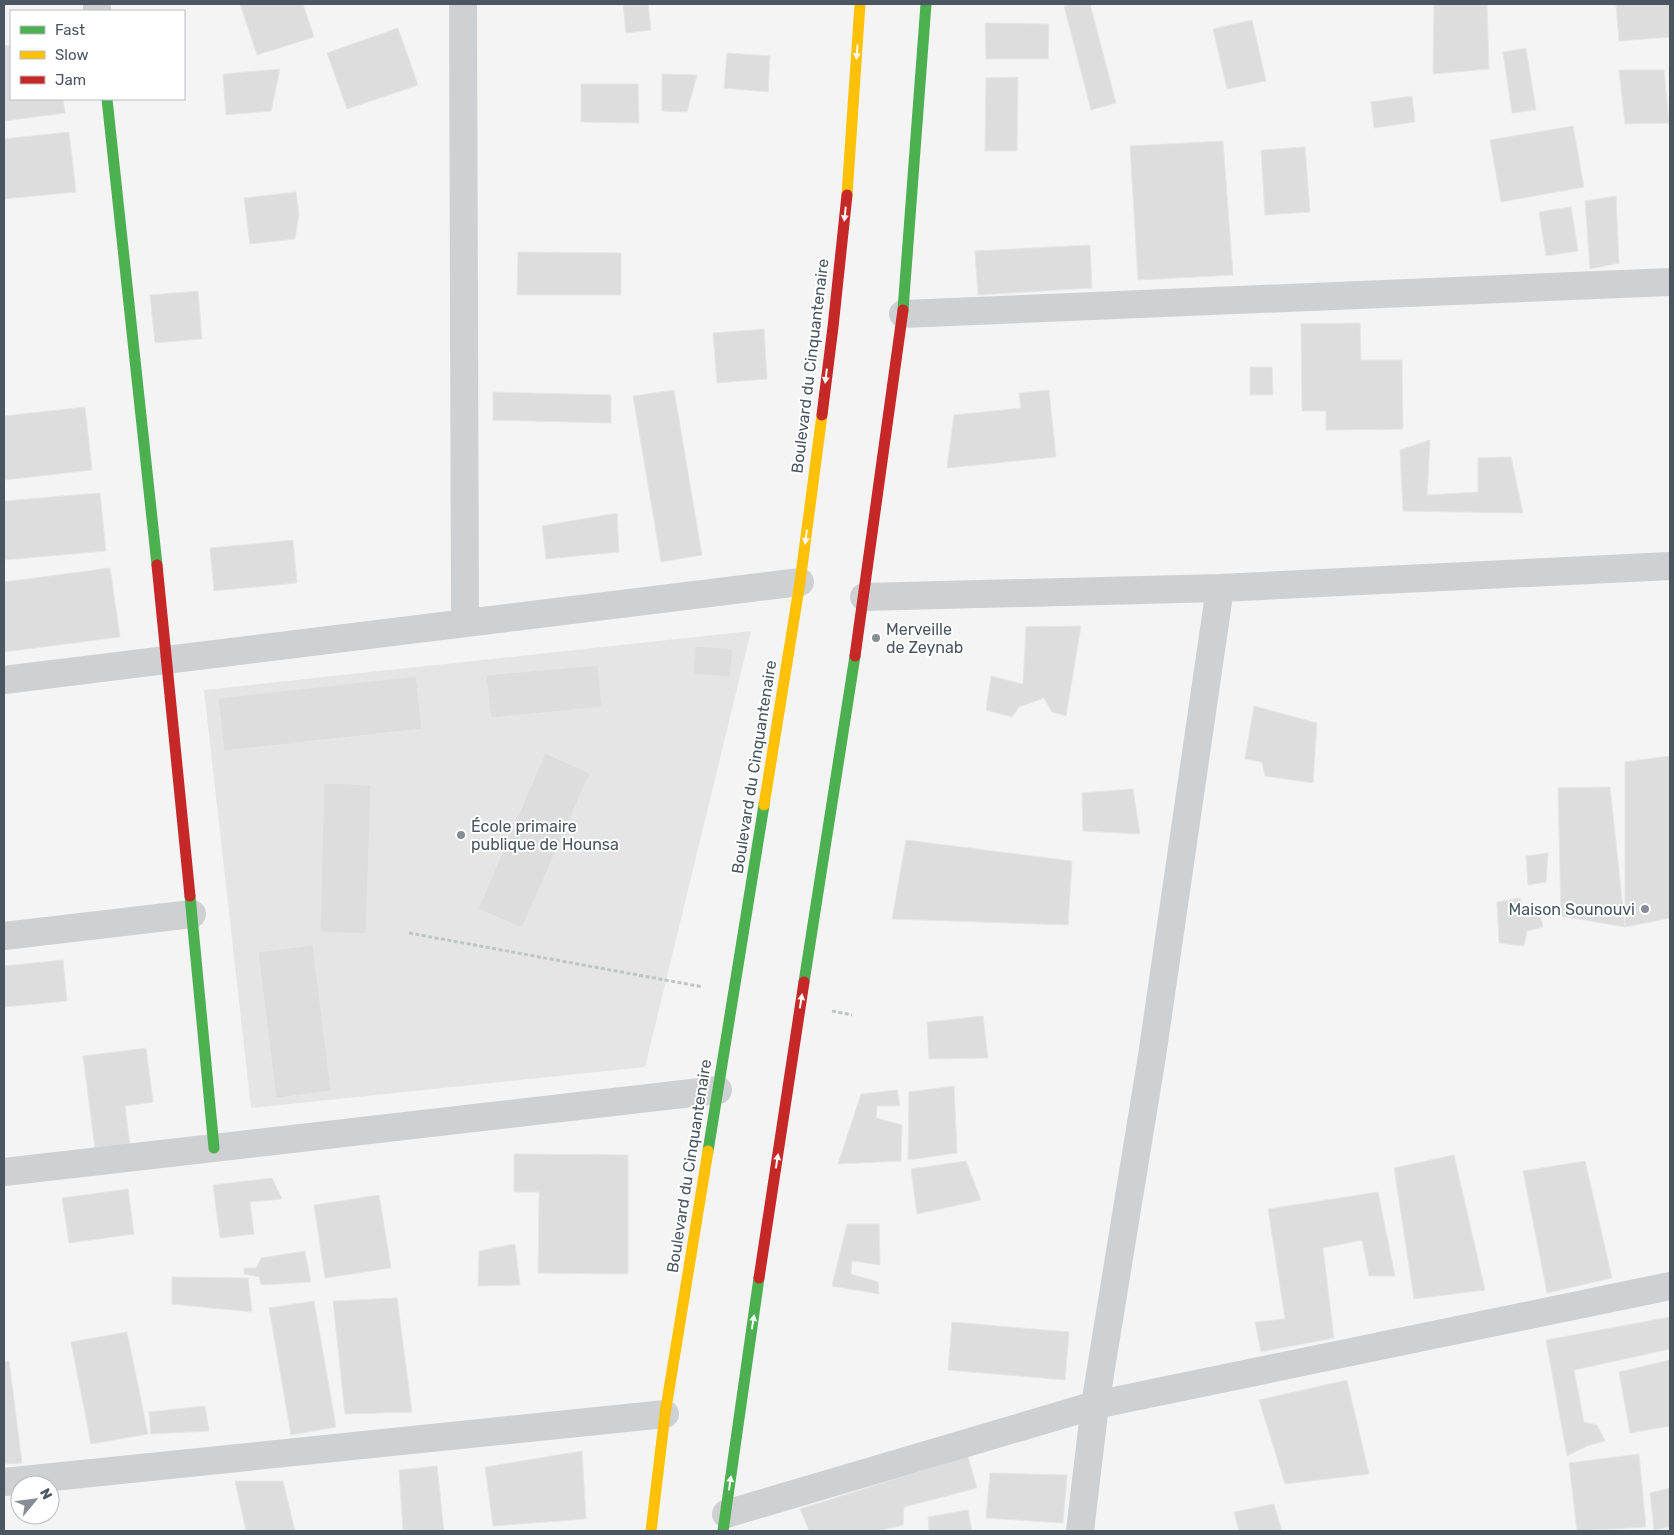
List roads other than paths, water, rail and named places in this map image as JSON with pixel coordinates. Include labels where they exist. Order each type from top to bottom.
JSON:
[{"type":"main road","name":"Boulevard du Cinquantenaire","points":[[651,1531],[665,1414],[800,582],[846,204],[860,4]]},
{"type":"main road","points":[[724,1523],[737,1426],[864,597],[903,314],[926,4]]},
{"type":"main road","points":[[107,100],[167,660],[214,1148]]},
{"type":"street","points":[[463,4],[465,623]]},
{"type":"street","points":[[903,314],[1670,282]]},
{"type":"street","points":[[864,597],[1220,588],[1670,566]]},
{"type":"street","points":[[4,680],[800,582]]},
{"type":"street","points":[[1080,1531],[1095,1405],[1152,1056],[1220,588]]},
{"type":"street","points":[[4,936],[192,914]]},
{"type":"street","points":[[4,1172],[718,1090]]},
{"type":"street","points":[[724,1523],[1095,1405],[1670,1286]]},
{"type":"street","points":[[4,1482],[665,1414]]},
{"type":"place","name":"Merveille de Zeynab","points":[[876,638]]},
{"type":"place","name":"École primaire publique de Hounsa","points":[[461,835]]},
{"type":"place","name":"Maison Sounouvi","points":[[1645,909]]}]
